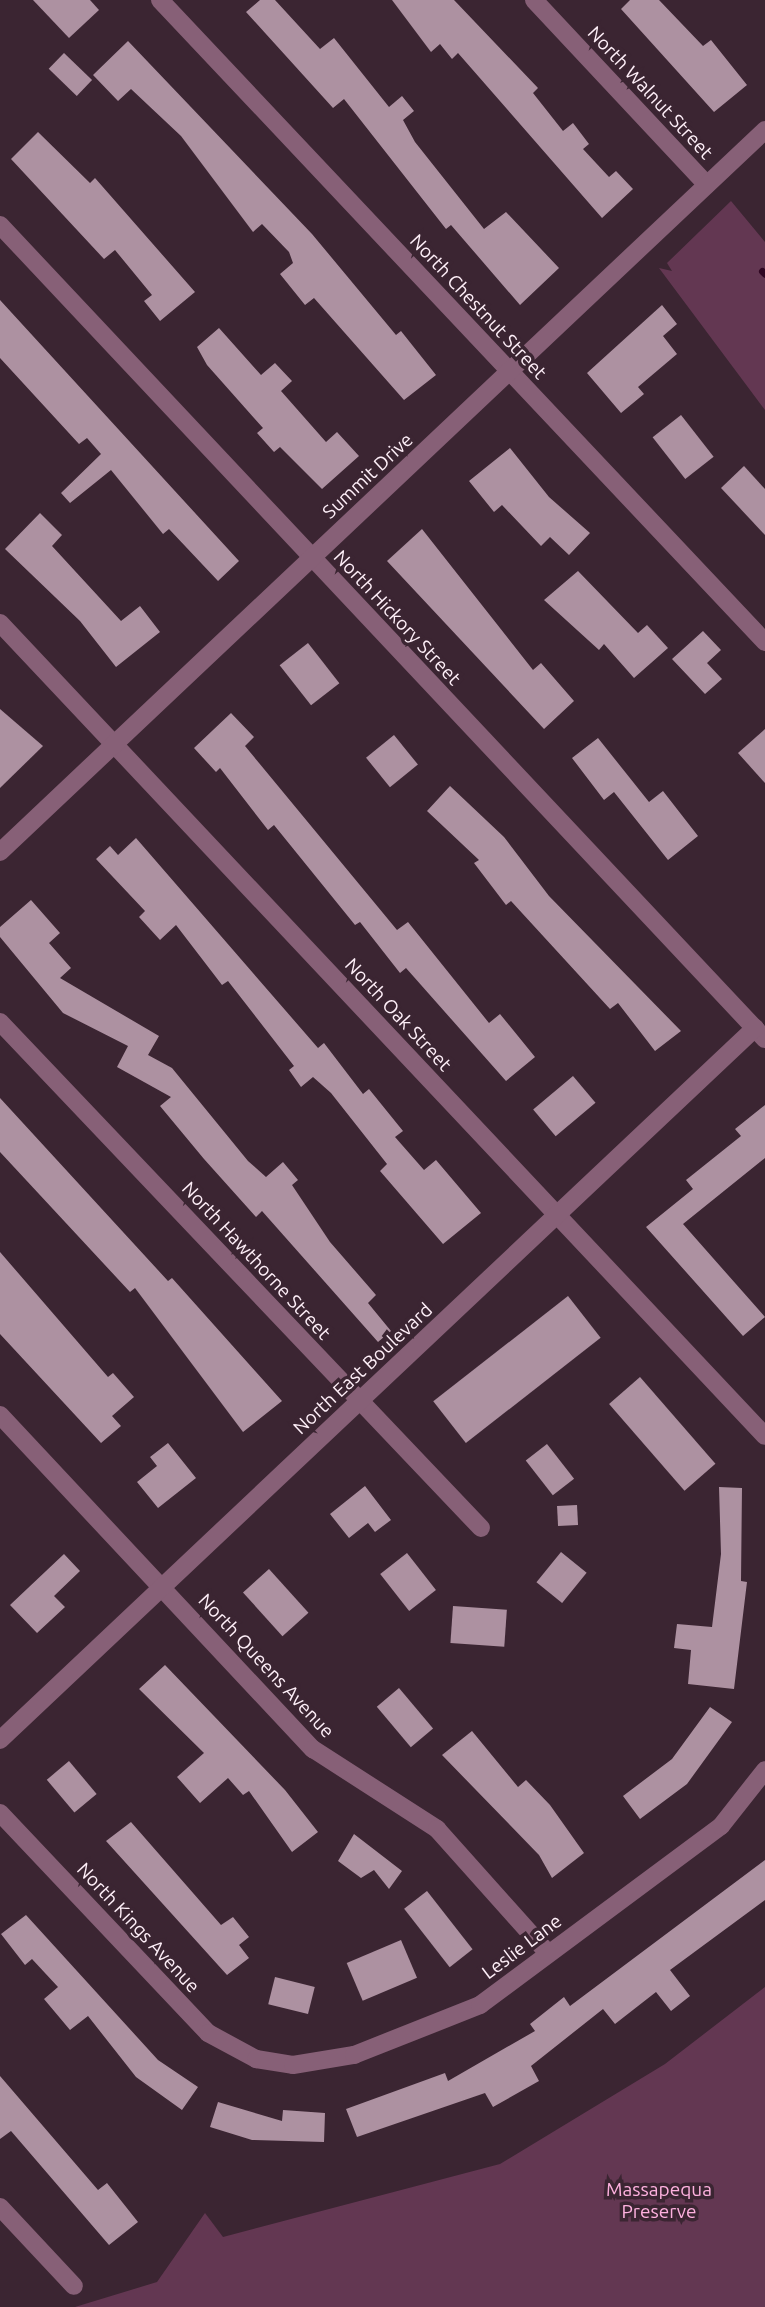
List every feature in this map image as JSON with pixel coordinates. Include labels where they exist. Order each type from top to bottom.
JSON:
[{"type":"street","name":"North Chestnut Street","points":[[160,0],[765,642]]},
{"type":"street","name":"North Walnut Street","points":[[534,0],[707,185]]},
{"type":"street","name":"Summit Drive","points":[[0,852],[765,130]]},
{"type":"street","name":"North Hickory Street","points":[[0,225],[760,1033]]},
{"type":"street","name":"North Oak Street","points":[[0,624],[765,1436]]},
{"type":"street","name":"North Hawthorne Street","points":[[0,1022],[481,1528]]},
{"type":"street","name":"North East Boulevard","points":[[0,1740],[557,1214],[760,1033]]},
{"type":"street","name":"North Queens Avenue","points":[[0,1415],[313,1749],[436,1829],[548,1953]]},
{"type":"street","name":"Leslie Lane","points":[[256,2059],[326,2061],[419,2032],[480,2005],[720,1825],[765,1770]]},
{"type":"street","name":"North Kings Avenue","points":[[0,1813],[208,2033],[256,2059]]},
{"type":"street","points":[[0,2207],[74,2286]]},
{"type":"green space","points":[[731,201],[765,242],[765,410],[659,268],[672,271],[667,263]]},
{"type":"green space","name":"Massapequa Preserve","points":[[765,1987],[765,2307],[75,2307],[157,2282],[205,2213],[223,2237],[500,2164],[665,2064]]},
{"type":"building","points":[[33,0],[90,0],[99,10],[69,38]]},
{"type":"building","points":[[260,0],[275,0],[320,49],[334,38],[389,107],[402,96],[414,111],[403,120],[415,142],[484,229],[506,212],[559,268],[520,305],[451,225],[446,229],[344,99],[333,108],[246,12]]},
{"type":"building","points":[[392,0],[454,0],[538,88],[533,93],[563,131],[573,123],[589,144],[583,149],[609,177],[616,171],[633,189],[602,218],[458,53],[452,59],[440,44],[431,52]]},
{"type":"building","points":[[630,0],[659,0],[703,46],[711,40],[747,85],[714,112],[621,9]]},
{"type":"building","points":[[128,41],[312,234],[396,335],[401,331],[436,375],[404,400],[314,298],[305,305],[280,274],[293,263],[289,252],[262,224],[253,232],[181,136],[131,89],[118,101],[93,75]]},
{"type":"building","points":[[64,53],[92,80],[77,96],[49,69]]},
{"type":"building","points":[[38,132],[90,183],[95,178],[195,292],[160,321],[144,301],[152,295],[115,250],[104,259],[11,159]]},
{"type":"building","points":[[0,300],[239,561],[218,581],[169,529],[163,534],[111,470],[70,503],[61,493],[101,454],[87,438],[79,444],[0,358]]},
{"type":"building","points":[[662,305],[677,324],[663,336],[677,354],[638,387],[644,394],[621,413],[587,373]]},
{"type":"building","points":[[219,328],[261,375],[275,363],[292,381],[281,391],[326,442],[337,432],[359,456],[322,489],[280,447],[274,452],[257,433],[263,428],[207,365],[197,347]]},
{"type":"building","points":[[681,415],[714,457],[685,479],[653,437]]},
{"type":"building","points":[[510,448],[549,497],[590,533],[569,555],[550,537],[541,546],[502,505],[494,512],[469,481]]},
{"type":"building","points":[[744,466],[765,489],[765,535],[721,488]]},
{"type":"building","points":[[40,513],[62,535],[52,546],[121,621],[140,606],[160,632],[116,667],[80,621],[5,549]]},
{"type":"building","points":[[422,529],[533,670],[541,663],[574,701],[544,729],[387,561]]},
{"type":"building","points":[[578,571],[638,633],[647,625],[668,648],[634,678],[604,644],[599,650],[544,600]]},
{"type":"building","points":[[703,631],[721,650],[707,663],[722,679],[705,694],[672,659]]},
{"type":"building","points":[[308,643],[339,683],[311,705],[280,665]]},
{"type":"building","points":[[0,709],[43,746],[0,788]]},
{"type":"building","points":[[231,713],[254,737],[245,746],[397,930],[408,922],[489,1023],[500,1014],[535,1057],[506,1081],[406,968],[400,973],[360,922],[355,925],[274,825],[268,830],[220,768],[216,772],[194,748]]},
{"type":"building","points":[[765,729],[765,783],[738,753]]},
{"type":"building","points":[[394,735],[418,765],[390,787],[366,758]]},
{"type":"building","points":[[598,738],[649,802],[663,791],[698,836],[668,860],[614,792],[604,800],[572,758]]},
{"type":"building","points":[[450,786],[504,837],[549,896],[681,1031],[655,1051],[618,1003],[610,1009],[511,901],[506,905],[474,863],[479,860],[427,811]]},
{"type":"building","points":[[136,838],[318,1048],[324,1043],[363,1094],[369,1089],[403,1131],[395,1137],[424,1170],[436,1160],[481,1213],[443,1244],[380,1171],[387,1164],[331,1093],[313,1077],[301,1087],[289,1070],[294,1066],[228,981],[222,985],[176,925],[160,940],[139,917],[145,911],[96,859],[110,846],[118,855]]},
{"type":"building","points":[[31,900],[60,933],[49,943],[71,968],[60,978],[159,1036],[148,1055],[172,1068],[248,1161],[266,1177],[283,1162],[298,1180],[292,1185],[330,1242],[376,1295],[368,1303],[391,1331],[378,1342],[262,1211],[256,1217],[204,1159],[160,1106],[171,1097],[117,1067],[128,1046],[63,1013],[0,937],[0,927]]},
{"type":"building","points":[[573,1076],[595,1103],[556,1136],[533,1109]]},
{"type":"building","points":[[0,1098],[168,1281],[172,1278],[282,1401],[243,1432],[135,1288],[130,1292],[0,1152]]},
{"type":"building","points":[[765,1105],[765,1158],[683,1224],[765,1317],[743,1336],[646,1227],[693,1189],[686,1180],[741,1136],[735,1129]]},
{"type":"building","points":[[0,1252],[108,1377],[113,1373],[134,1397],[112,1416],[121,1426],[101,1443],[0,1334]]},
{"type":"building","points":[[568,1296],[601,1338],[466,1443],[433,1401]]},
{"type":"building","points":[[640,1377],[715,1464],[685,1491],[609,1404]]},
{"type":"building","points":[[168,1443],[196,1478],[158,1508],[137,1482],[157,1466],[150,1457]]},
{"type":"building","points":[[547,1444],[574,1479],[553,1495],[526,1461]]},
{"type":"building","points":[[365,1486],[391,1520],[375,1532],[368,1523],[349,1538],[330,1514]]},
{"type":"building","points":[[719,1487],[742,1488],[741,1581],[747,1582],[734,1689],[688,1684],[691,1650],[674,1648],[677,1624],[712,1627],[721,1554]]},
{"type":"building","points":[[577,1505],[578,1525],[558,1526],[557,1506]]},
{"type":"building","points":[[561,1552],[587,1573],[562,1603],[536,1582]]},
{"type":"building","points":[[407,1553],[436,1590],[409,1611],[380,1574]]},
{"type":"building","points":[[64,1554],[80,1571],[54,1596],[65,1607],[37,1633],[10,1605]]},
{"type":"building","points":[[269,1569],[308,1613],[282,1636],[243,1592]]},
{"type":"building","points":[[453,1606],[507,1610],[504,1647],[450,1643]]},
{"type":"building","points":[[165,1665],[285,1790],[318,1832],[292,1852],[249,1791],[243,1795],[228,1778],[200,1803],[177,1777],[204,1753],[139,1689]]},
{"type":"building","points":[[399,1688],[433,1729],[411,1747],[377,1707]]},
{"type":"building","points":[[710,1707],[732,1722],[687,1784],[640,1819],[623,1796],[672,1759]]},
{"type":"building","points":[[472,1731],[518,1787],[526,1780],[550,1805],[584,1853],[552,1878],[539,1855],[442,1755]]},
{"type":"building","points":[[69,1761],[97,1794],[74,1813],[47,1780]]},
{"type":"building","points":[[131,1822],[221,1925],[233,1917],[249,1937],[239,1945],[249,1958],[227,1975],[106,1841]]},
{"type":"building","points":[[354,1834],[402,1871],[389,1889],[374,1870],[361,1878],[338,1861]]},
{"type":"building","points":[[765,1860],[765,1900],[670,1970],[690,1996],[671,2011],[656,1992],[615,2024],[603,2009],[531,2066],[539,2081],[493,2107],[485,2093],[357,2137],[346,2109],[445,2073],[448,2081],[535,2031],[530,2024],[564,1997],[570,2006]]},
{"type":"building","points":[[427,1891],[473,1949],[450,1967],[404,1909]]},
{"type":"building","points":[[26,1915],[158,2060],[198,2087],[182,2110],[136,2077],[88,2016],[70,2030],[44,1999],[58,1987],[32,1959],[25,1965],[1,1934]]},
{"type":"building","points":[[401,1940],[417,1978],[363,2001],[347,1963]]},
{"type":"building","points":[[275,1977],[315,1987],[308,2014],[268,2004]]},
{"type":"building","points":[[0,2076],[98,2190],[107,2183],[138,2222],[109,2245],[11,2131],[0,2139]]},
{"type":"building","points":[[218,2102],[282,2121],[283,2110],[325,2113],[324,2142],[252,2140],[210,2127]]},
{"type":"waterway","points":[[762,271],[765,274]]}]
